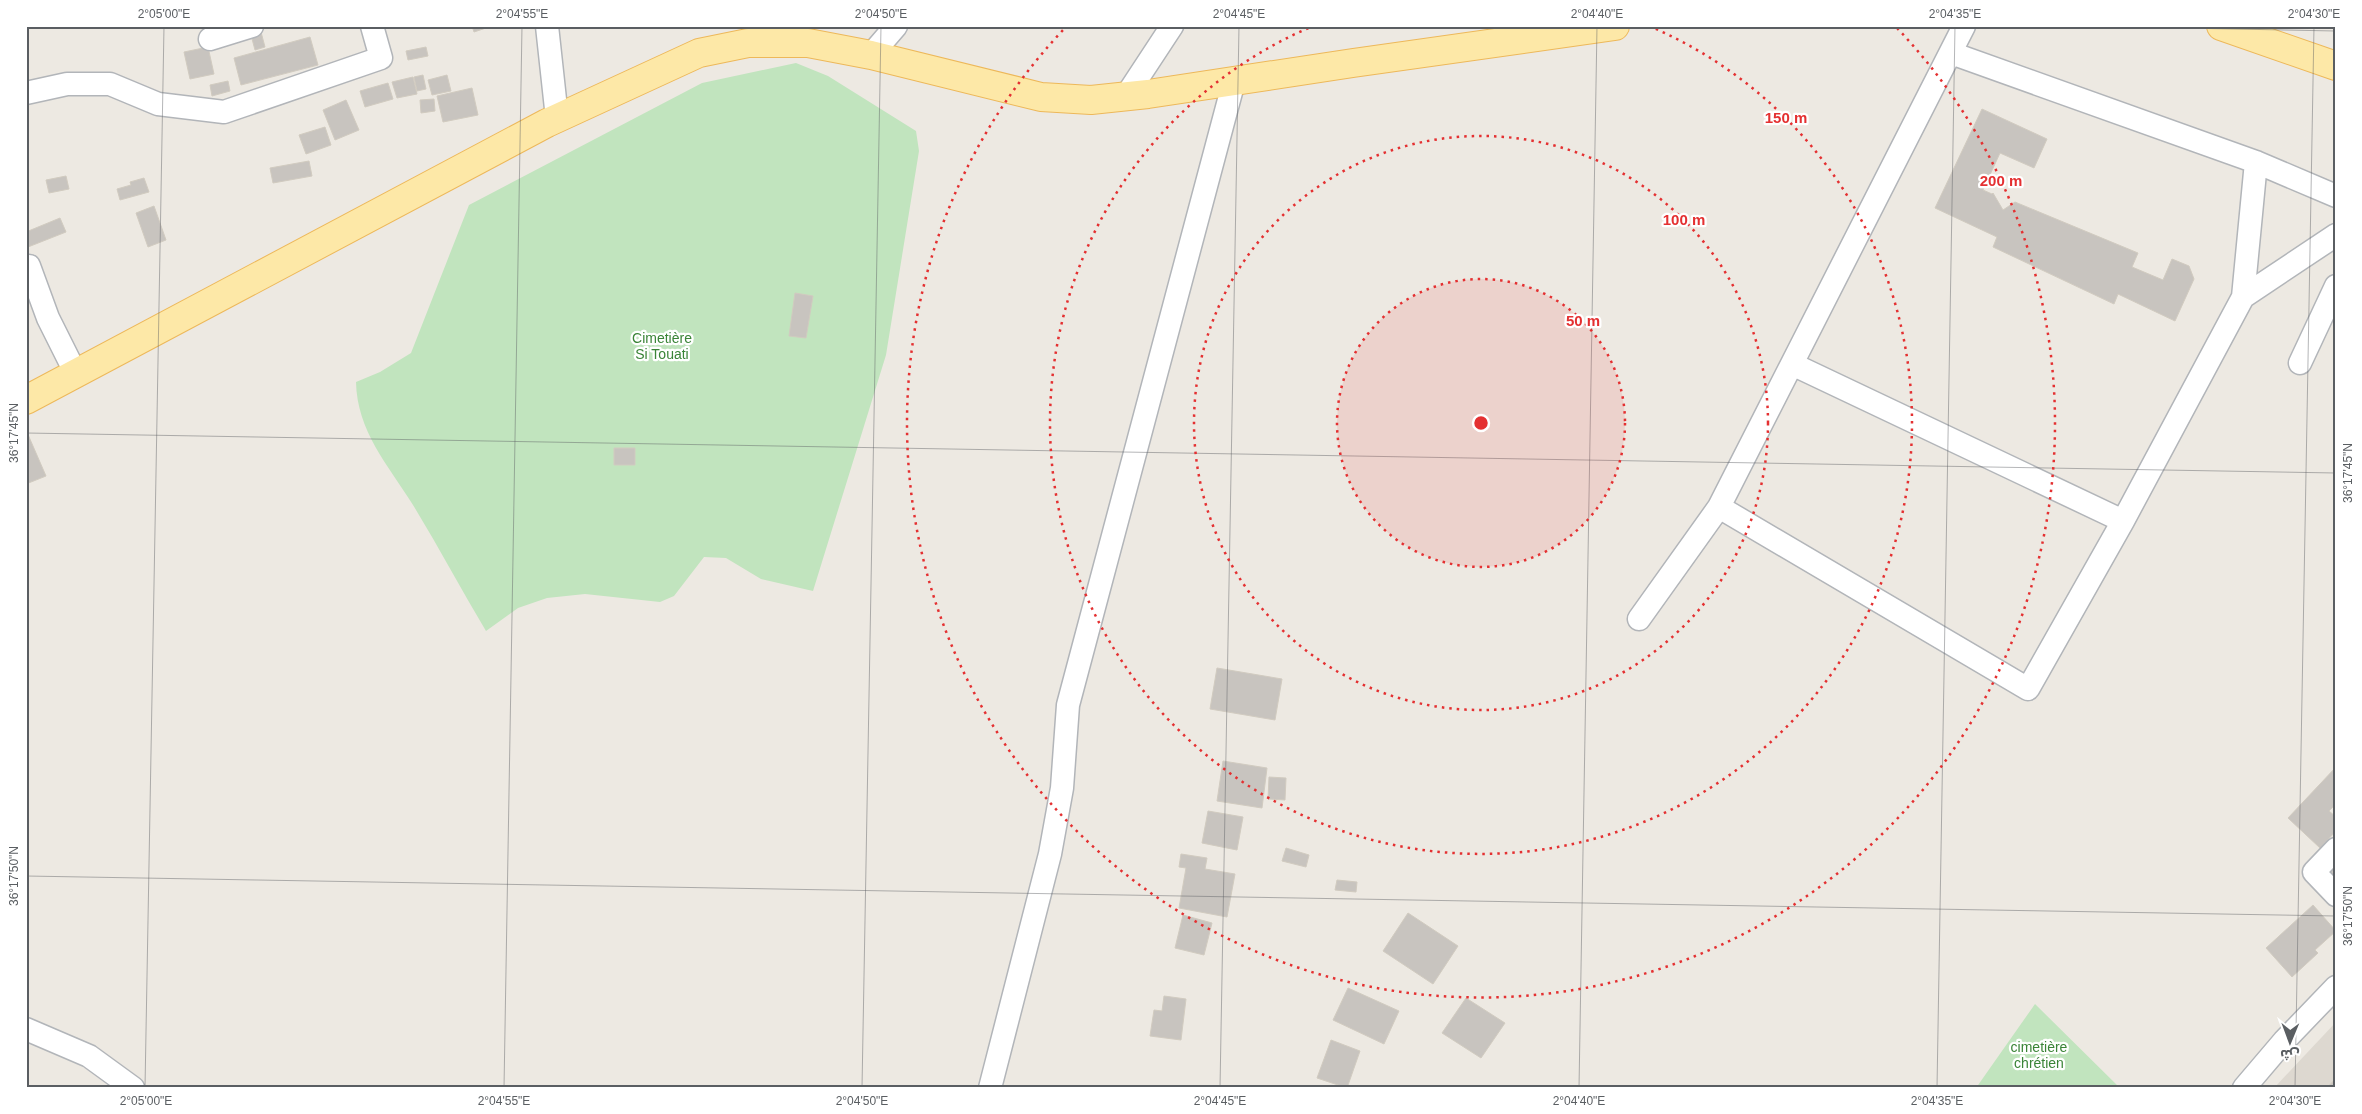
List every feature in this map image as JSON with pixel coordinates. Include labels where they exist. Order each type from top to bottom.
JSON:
[{"type":"main road","points":[[26,400],[557,118],[699,53],[748,43],[808,43],[872,55],[1041,97],[1092,100],[1615,26]]},
{"type":"main road","points":[[2221,26],[2336,66]]},
{"type":"street","points":[[210,39],[252,26]]},
{"type":"street","points":[[26,93],[67,84],[110,84],[158,104],[224,112],[381,58],[372,26]]},
{"type":"street","points":[[547,26],[557,118]]},
{"type":"street","points":[[872,55],[896,26]]},
{"type":"street","points":[[1126,96],[1172,26]]},
{"type":"street","points":[[1639,619],[1719,507],[1964,26]]},
{"type":"street","points":[[1951,52],[2256,162],[2336,196]]},
{"type":"street","points":[[990,1088],[1050,854],[1062,788],[1068,705],[1234,81]]},
{"type":"street","points":[[1719,507],[2028,689],[2123,521],[2243,297],[2256,162]]},
{"type":"street","points":[[2243,297],[2336,235]]},
{"type":"street","points":[[26,266],[29,266],[48,318],[76,374]]},
{"type":"street","points":[[2300,363],[2336,286]]},
{"type":"street","points":[[1792,364],[2123,521]]},
{"type":"street","points":[[2336,849],[2314,872],[2336,894]]},
{"type":"street","points":[[2244,1088],[2284,1040],[2336,987]]},
{"type":"street","points":[[26,1029],[89,1056],[133,1088]]},
{"type":"shaded area","points":[[2336,1022],[2336,1088],[2274,1088]]},
{"type":"green space","name":"Cimetière Si Touati","points":[[796,63],[828,76],[916,131],[919,151],[886,355],[813,591],[761,579],[726,558],[704,557],[674,596],[660,602],[585,594],[547,598],[518,608],[486,631],[422,520],[384,461],[368,432],[358,400],[356,382],[380,372],[411,353],[469,205],[702,83]]},
{"type":"green space","name":"cimetière chrétien","points":[[2035,1004],[2120,1088],[1976,1088]]},
{"type":"building","points":[[472,26],[492,26],[474,32]]},
{"type":"building","points":[[261,32],[265,47],[255,50],[251,35]]},
{"type":"building","points":[[310,37],[318,65],[241,85],[234,58]]},
{"type":"building","points":[[208,47],[214,74],[190,79],[184,52]]},
{"type":"building","points":[[426,47],[428,56],[408,60],[406,51]]},
{"type":"building","points":[[423,75],[426,89],[417,91],[414,77]]},
{"type":"building","points":[[447,75],[451,91],[432,95],[428,80]]},
{"type":"building","points":[[413,77],[417,94],[397,98],[392,82]]},
{"type":"building","points":[[228,81],[230,91],[212,96],[210,85]]},
{"type":"building","points":[[388,83],[393,99],[365,107],[360,91]]},
{"type":"building","points":[[472,88],[478,115],[443,122],[437,96]]},
{"type":"building","points":[[434,99],[435,111],[421,113],[420,100]]},
{"type":"building","points":[[346,100],[359,130],[335,140],[323,110]]},
{"type":"building","points":[[1982,109],[2047,139],[2034,168],[2000,153],[1983,190],[1993,193],[2003,210],[2015,202],[2138,253],[2132,267],[2163,280],[2172,259],[2189,266],[2194,279],[2175,321],[2118,294],[2114,304],[1993,247],[1997,237],[1935,208]]},
{"type":"building","points":[[325,127],[331,145],[306,154],[299,135]]},
{"type":"building","points":[[309,161],[312,176],[273,183],[270,168]]},
{"type":"building","points":[[66,176],[69,189],[49,193],[46,180]]},
{"type":"building","points":[[144,178],[149,192],[120,200],[117,189],[131,185],[130,182]]},
{"type":"building","points":[[154,206],[166,240],[148,247],[136,213]]},
{"type":"building","points":[[60,218],[66,232],[28,247],[26,232]]},
{"type":"building","points":[[795,293],[813,296],[806,338],[789,336]]},
{"type":"building","points":[[26,430],[46,476],[26,484]]},
{"type":"building","points":[[614,448],[635,448],[635,465],[614,465]]},
{"type":"building","points":[[1217,668],[1282,679],[1275,720],[1210,709]]},
{"type":"building","points":[[1223,761],[1267,768],[1262,808],[1217,801]]},
{"type":"building","points":[[2336,767],[2336,804],[2329,811],[2336,817],[2336,831],[2320,848],[2288,818]]},
{"type":"building","points":[[1269,777],[1286,778],[1285,800],[1268,799]]},
{"type":"building","points":[[1208,811],[1243,817],[1237,850],[1202,843]]},
{"type":"building","points":[[1286,848],[1309,855],[1306,867],[1282,861]]},
{"type":"building","points":[[1181,854],[1207,858],[1205,869],[1235,874],[1227,917],[1179,908],[1186,868],[1179,867]]},
{"type":"building","points":[[2336,865],[2336,879],[2329,873]]},
{"type":"building","points":[[1337,880],[1357,882],[1356,892],[1335,890]]},
{"type":"building","points":[[2313,905],[2336,931],[2315,950],[2318,953],[2292,977],[2266,948]]},
{"type":"building","points":[[1408,913],[1458,946],[1433,984],[1383,951]]},
{"type":"building","points":[[1183,915],[1212,923],[1204,955],[1175,948]]},
{"type":"building","points":[[1348,988],[1399,1011],[1384,1044],[1333,1020]]},
{"type":"building","points":[[1164,996],[1186,999],[1181,1040],[1150,1036],[1154,1010],[1162,1011]]},
{"type":"building","points":[[1466,998],[1505,1023],[1481,1058],[1442,1033]]},
{"type":"building","points":[[1331,1040],[1360,1051],[1347,1088],[1317,1078]]},
{"type":"building","points":[[2336,1078],[2336,1088],[2327,1088]]}]
